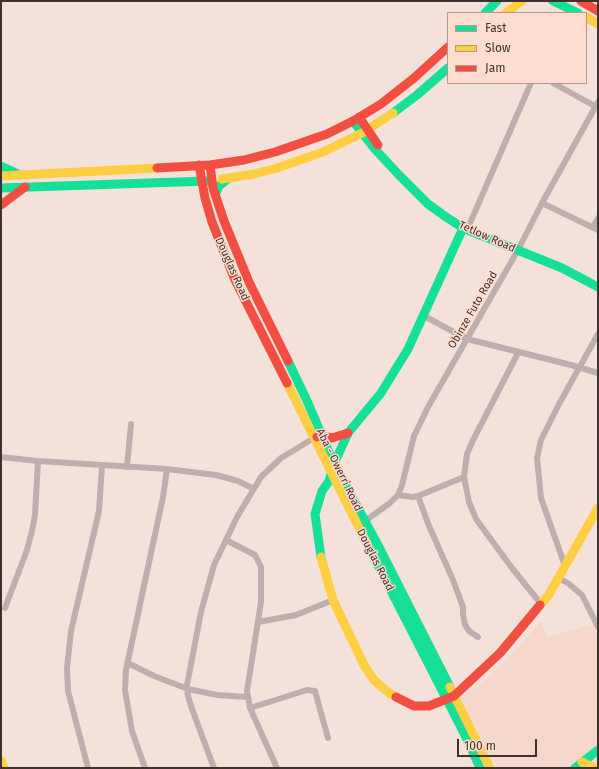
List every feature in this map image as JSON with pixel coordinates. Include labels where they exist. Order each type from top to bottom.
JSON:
[{"type":"main road","points":[[486,12],[497,1]]},
{"type":"main road","points":[[507,12],[514,5],[522,1]]},
{"type":"main road","points":[[553,1],[564,10]]},
{"type":"main road","points":[[581,1],[598,11]]},
{"type":"main road","points":[[587,18],[598,24]]},
{"type":"main road","points":[[1,176],[210,165],[244,160],[275,152],[326,134],[356,119],[381,104],[447,49]]},
{"type":"main road","points":[[1,188],[186,182],[254,174],[324,152],[365,131],[417,95],[447,69]]},
{"type":"main road","name":"Tetlow Road","points":[[356,119],[390,165],[428,204],[465,229],[562,268],[598,287]]},
{"type":"main road","points":[[199,165],[205,198]]},
{"type":"main road","name":"Aba - Owerri Road","points":[[210,165],[215,195],[235,251],[308,403],[317,437],[334,464],[364,521],[450,697],[490,768]]},
{"type":"main road","points":[[1,166],[20,175]]},
{"type":"main road","points":[[72,173],[73,186]]},
{"type":"main road","points":[[215,195],[219,186],[229,178]]},
{"type":"main road","points":[[186,182],[195,185],[200,189],[205,198]]},
{"type":"main road","points":[[1,205],[25,187]]},
{"type":"main road","name":"Douglas Road","points":[[205,198],[235,280],[317,437],[331,474],[450,697],[480,768]]},
{"type":"main road","points":[[465,229],[408,348],[381,393],[348,433],[334,464],[329,481],[322,491],[315,514],[322,562],[333,600],[364,665],[374,680],[389,693],[414,706],[430,706],[450,697],[500,653],[548,596],[598,508]]},
{"type":"main road","points":[[317,437],[332,438],[348,433]]},
{"type":"main road","points":[[579,765],[598,750]]},
{"type":"main road","points":[[1,760],[4,768]]},
{"type":"main road","points":[[579,765],[594,768]]},
{"type":"street","points":[[465,229],[531,84]]},
{"type":"street","points":[[555,84],[597,105]]},
{"type":"street","name":"Obinze Futo Road","points":[[398,495],[402,486],[414,436],[428,407],[518,250],[542,203],[597,105]]},
{"type":"street","points":[[542,203],[596,229],[598,218]]},
{"type":"street","points":[[424,316],[467,339],[598,373]]},
{"type":"street","points":[[565,566],[541,498],[537,458],[541,440],[598,334]]},
{"type":"street","points":[[518,353],[472,442],[467,454],[464,477],[468,502],[476,520],[541,604]]},
{"type":"street","points":[[127,467],[131,424]]},
{"type":"street","points":[[214,768],[192,709],[188,696],[188,689],[201,612],[214,565],[237,517],[261,477],[281,458],[317,437]]},
{"type":"street","points":[[1,457],[38,461],[167,469],[227,477],[254,490]]},
{"type":"street","points":[[5,608],[32,531],[35,515],[38,461]]},
{"type":"street","points":[[88,768],[68,691],[67,668],[71,631],[99,511],[102,465]]},
{"type":"street","points":[[145,768],[132,731],[125,690],[128,663],[163,497],[167,469]]},
{"type":"street","points":[[364,521],[390,503],[398,495],[413,497],[418,496],[464,477]]},
{"type":"street","points":[[418,496],[429,526],[453,580],[466,625],[469,631],[478,637]]},
{"type":"street","points":[[226,540],[254,555],[261,567],[261,602],[247,697],[250,708],[277,768]]},
{"type":"street","points":[[559,578],[582,594],[598,627]]},
{"type":"street","points":[[258,622],[296,615],[333,600]]},
{"type":"street","points":[[128,663],[154,676],[188,689],[217,695],[247,697]]},
{"type":"street","points":[[250,708],[307,690],[315,691],[328,738]]},
{"type":"shaded area","points":[[540,622],[548,637],[598,623],[598,768],[497,768],[461,698],[498,669]]},
{"type":"traffic: fast","points":[[486,12],[497,1]]},
{"type":"traffic: fast","points":[[553,1],[576,12]]},
{"type":"traffic: fast","points":[[393,113],[417,95],[447,69]]},
{"type":"traffic: fast","points":[[353,121],[374,148],[399,175],[428,204],[446,217],[463,228],[562,268],[598,287]]},
{"type":"traffic: fast","points":[[1,166],[18,174]]},
{"type":"traffic: fast","points":[[215,195],[219,186],[229,178]]},
{"type":"traffic: fast","points":[[1,188],[208,181]]},
{"type":"traffic: fast","points":[[321,557],[315,514],[322,491],[329,481],[334,464],[348,433],[381,393],[408,349],[463,228]]},
{"type":"traffic: fast","points":[[288,361],[334,464],[380,549],[450,687]]},
{"type":"traffic: fast","points":[[367,544],[468,741],[480,768]]},
{"type":"traffic: fast","points":[[575,768],[598,750]]},
{"type":"traffic: slow","points":[[507,12],[522,1]]},
{"type":"traffic: slow","points":[[587,18],[598,24]]},
{"type":"traffic: slow","points":[[222,179],[254,174],[277,168],[323,152],[362,133],[393,113]]},
{"type":"traffic: slow","points":[[1,176],[157,168]]},
{"type":"traffic: slow","points":[[287,383],[367,544]]},
{"type":"traffic: slow","points":[[540,605],[548,596],[598,508]]},
{"type":"traffic: slow","points":[[321,557],[333,600],[364,665],[374,680],[396,697]]},
{"type":"traffic: slow","points":[[450,687],[490,768]]},
{"type":"traffic: slow","points":[[1,760],[4,768]]},
{"type":"traffic: slow","points":[[582,762],[594,768]]},
{"type":"traffic: jam","points":[[581,1],[598,11]]},
{"type":"traffic: jam","points":[[210,165],[244,160],[275,152],[327,134],[353,121],[381,104],[414,78],[447,48]]},
{"type":"traffic: jam","points":[[359,117],[378,145]]},
{"type":"traffic: jam","points":[[199,165],[205,198],[212,222],[235,280],[287,383]]},
{"type":"traffic: jam","points":[[157,168],[210,165],[213,188],[224,221],[249,282],[288,361]]},
{"type":"traffic: jam","points":[[1,205],[25,187]]},
{"type":"traffic: jam","points":[[317,437],[321,436],[332,438],[348,433]]},
{"type":"traffic: jam","points":[[396,697],[414,706],[429,706],[454,696],[500,653],[540,605]]}]
